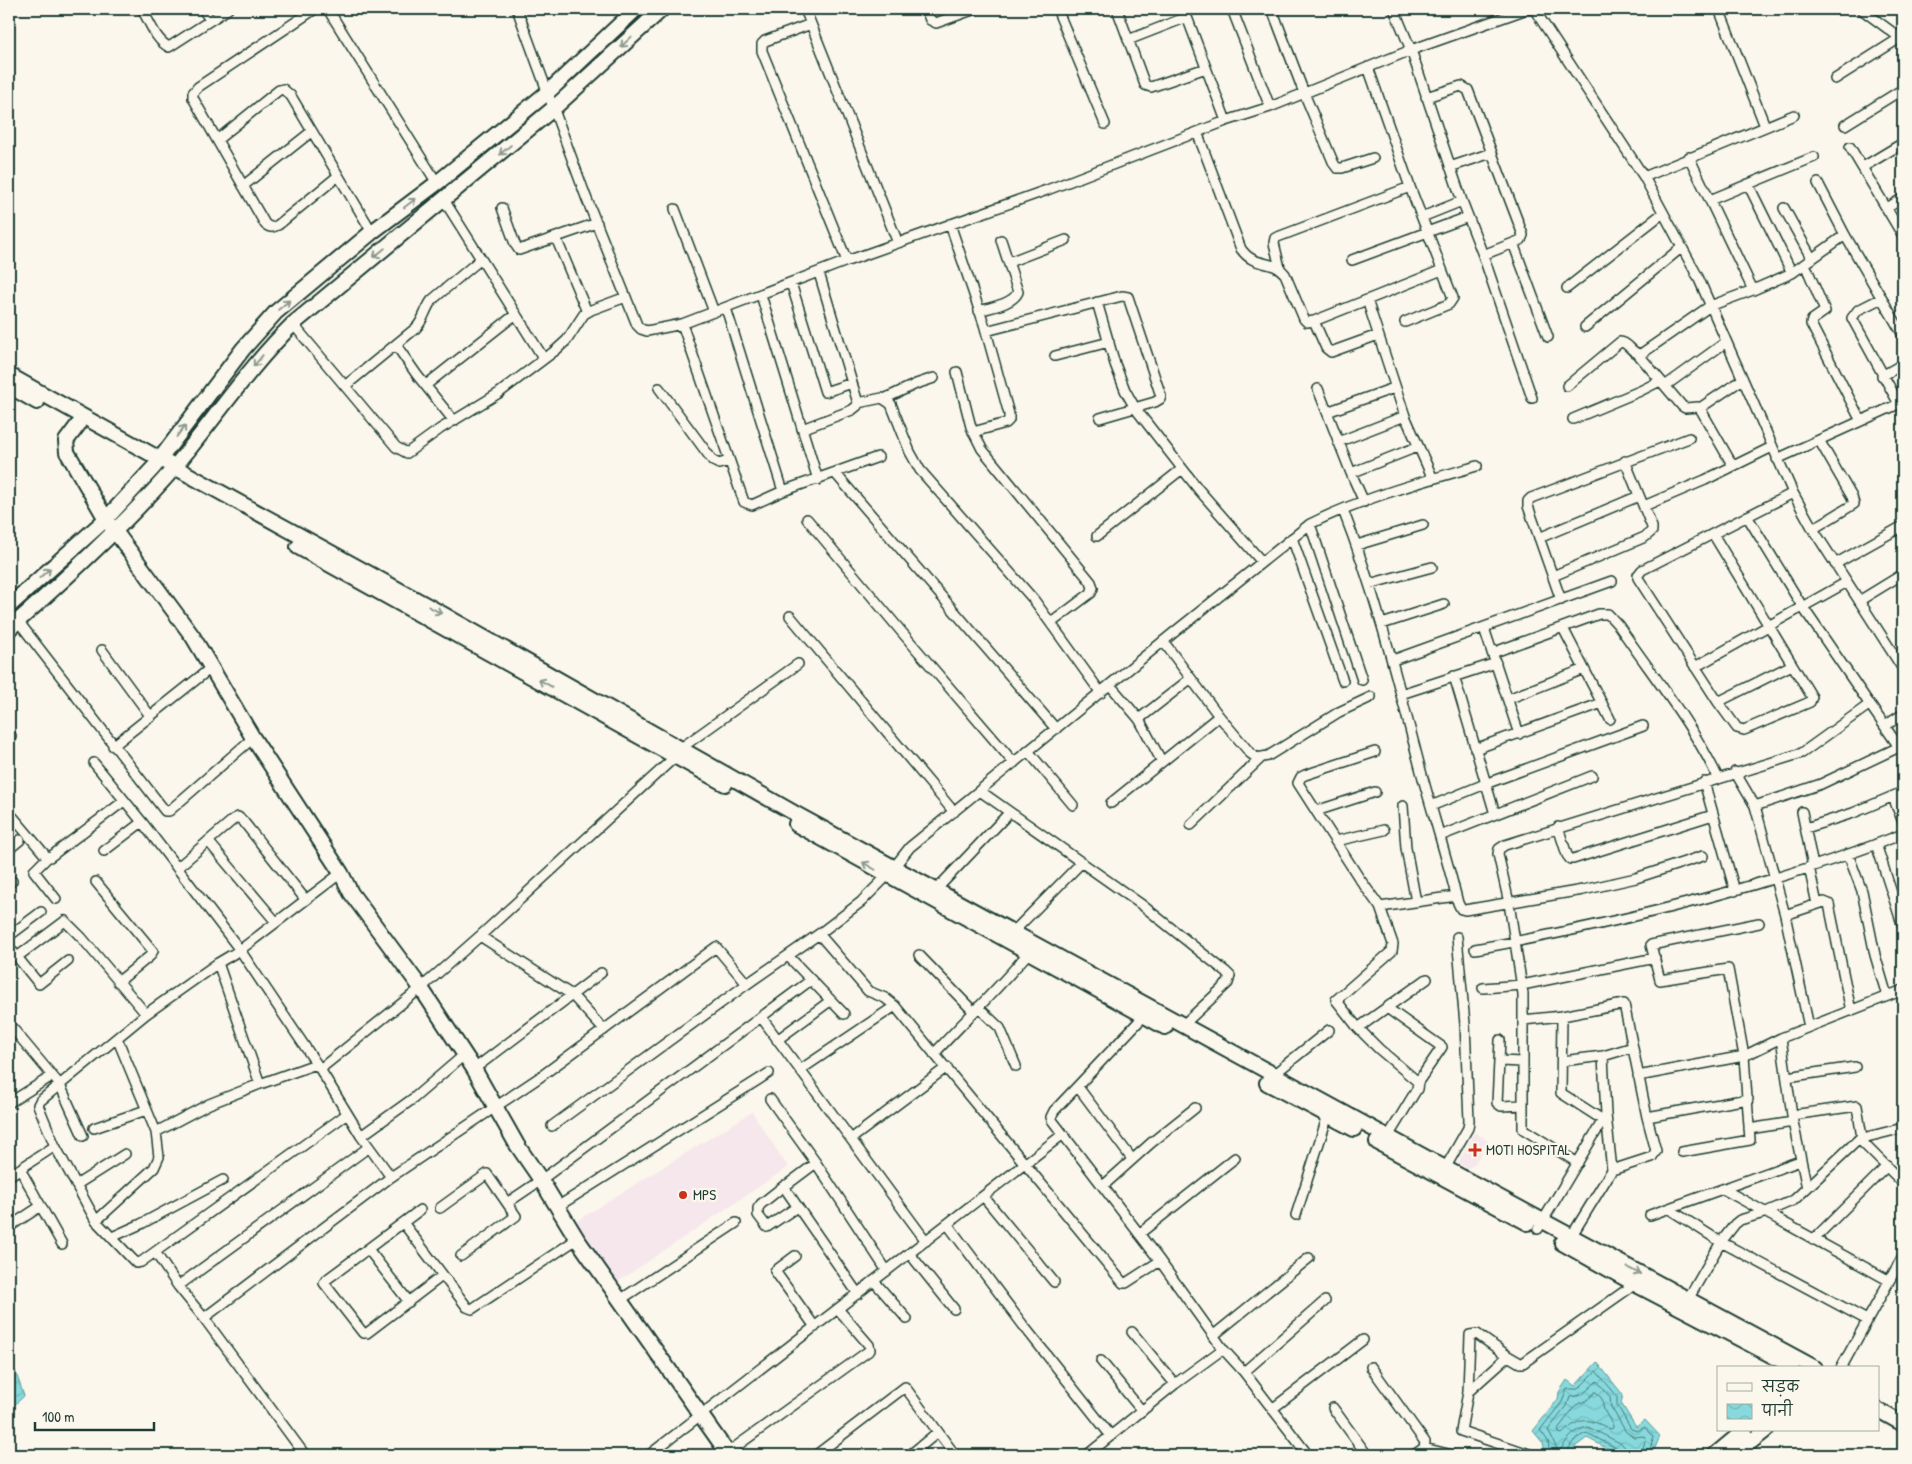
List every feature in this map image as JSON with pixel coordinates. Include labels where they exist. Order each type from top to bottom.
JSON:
[{"type":"main road","points":[[9,606],[106,519],[157,463],[259,330],[276,312],[372,232],[548,92],[636,9]]},
{"type":"main road","points":[[13,625],[77,569],[115,532],[170,471],[266,352],[293,324],[554,108],[662,9]]},
{"type":"main road","points":[[11,384],[78,425],[157,463]]},
{"type":"main road","points":[[11,384],[564,688],[890,872],[1013,932],[1273,1075],[1386,1141],[1685,1304],[1792,1366]]},
{"type":"main road","points":[[78,425],[66,441],[67,452],[106,519],[174,608],[212,667],[253,738],[341,873],[351,893],[421,988],[474,1069],[517,1145],[577,1239],[728,1454]]},
{"type":"main road","points":[[932,893],[1029,952],[1144,1016],[1328,1115],[1386,1141]]},
{"type":"main road","points":[[1569,1241],[1635,1284],[1685,1304],[1811,1366]]},
{"type":"main road","points":[[1880,1401],[1903,1413]]},
{"type":"main road","points":[[1880,1411],[1903,1424]]},
{"type":"main road","points":[[1715,1455],[1742,1432]]},
{"type":"main road","points":[[1734,1455],[1763,1432]]},
{"type":"street","points":[[142,9],[158,37],[164,45],[169,47],[228,9]]},
{"type":"street","points":[[203,9],[210,20]]},
{"type":"street","points":[[315,9],[194,89],[194,98],[265,224],[269,227],[274,228],[338,176]]},
{"type":"street","points":[[326,9],[436,183]]},
{"type":"street","points":[[517,9],[636,325],[641,329],[647,330],[682,324],[726,308],[847,261],[1048,190],[1226,121],[1270,107],[1411,50],[1527,9]]},
{"type":"street","points":[[805,9],[898,243]]},
{"type":"street","points":[[926,9],[930,20],[936,23],[975,9]]},
{"type":"street","points":[[1057,9],[1105,124]]},
{"type":"street","points":[[1117,9],[1142,82],[1147,86],[1151,87],[1206,68]]},
{"type":"street","points":[[1232,9],[1270,107]]},
{"type":"street","points":[[1272,9],[1334,164],[1337,168],[1347,167],[1373,158]]},
{"type":"street","points":[[1394,9],[1411,50],[1532,398]]},
{"type":"street","points":[[1534,9],[1644,177],[1682,247],[1710,306],[1793,493],[1813,529],[1903,670]]},
{"type":"street","points":[[1719,9],[1766,126]]},
{"type":"street","points":[[1835,79],[1902,39],[1861,9]]},
{"type":"street","points":[[1128,40],[1186,13],[1226,121]]},
{"type":"street","points":[[811,24],[765,42],[762,44],[762,51],[847,261]]},
{"type":"street","points":[[1368,68],[1452,300],[1449,304],[1405,322]]},
{"type":"street","points":[[1426,97],[1457,86],[1465,87],[1468,90],[1523,234],[1522,239],[1483,255]]},
{"type":"street","points":[[217,140],[279,90],[283,89],[291,96],[372,232]]},
{"type":"street","points":[[1845,125],[1903,89]]},
{"type":"street","points":[[1644,177],[1794,115]]},
{"type":"street","points":[[244,186],[311,132]]},
{"type":"street","points":[[1197,132],[1241,249],[1252,260],[1280,268]]},
{"type":"street","points":[[1863,167],[1903,143]]},
{"type":"street","points":[[1850,147],[1903,236]]},
{"type":"street","points":[[1450,166],[1491,153]]},
{"type":"street","points":[[1689,157],[1753,290]]},
{"type":"street","points":[[1710,200],[1814,157]]},
{"type":"street","points":[[1818,183],[1845,235],[1903,335]]},
{"type":"street","points":[[1748,184],[1792,273]]},
{"type":"street","points":[[1410,187],[1275,238],[1274,242],[1280,268],[1285,274],[1306,322],[1314,321],[1442,270]]},
{"type":"street","points":[[1887,208],[1903,198]]},
{"type":"street","points":[[444,200],[544,360]]},
{"type":"street","points":[[1422,217],[1462,201]]},
{"type":"street","points":[[502,208],[519,250],[597,224]]},
{"type":"street","points":[[1784,208],[1808,262],[1825,311],[1812,320],[1811,324],[1861,421]]},
{"type":"street","points":[[675,209],[714,312]]},
{"type":"street","points":[[1567,288],[1663,213]]},
{"type":"street","points":[[1352,260],[1468,217]]},
{"type":"street","points":[[950,224],[980,311],[1009,420],[1002,424],[973,432]]},
{"type":"street","points":[[1638,354],[1644,352],[1710,306],[1792,273],[1845,235]]},
{"type":"street","points":[[556,238],[587,312]]},
{"type":"street","points":[[980,311],[1012,300],[1017,296],[1017,285],[1001,240]]},
{"type":"street","points":[[1009,262],[1066,240]]},
{"type":"street","points":[[1512,243],[1548,337]]},
{"type":"street","points":[[1585,327],[1682,247]]},
{"type":"street","points":[[345,386],[422,322],[432,300],[482,260]]},
{"type":"street","points":[[819,272],[858,403]]},
{"type":"street","points":[[791,282],[825,392],[852,383]]},
{"type":"street","points":[[760,294],[818,480]]},
{"type":"street","points":[[986,331],[1122,296],[1128,297],[1161,396],[1155,402],[1100,418]]},
{"type":"street","points":[[293,324],[396,447],[407,453],[454,420],[499,393],[544,360],[567,340],[584,314],[626,297]]},
{"type":"street","points":[[1777,459],[1901,403],[1882,376],[1852,318],[1858,310],[1882,298]]},
{"type":"street","points":[[1366,300],[1394,388],[1417,447],[1433,479]]},
{"type":"street","points":[[1097,302],[1108,342],[1125,390],[1135,408],[1182,470],[1262,562]]},
{"type":"street","points":[[726,308],[784,491]]},
{"type":"street","points":[[426,385],[516,314]]},
{"type":"street","points":[[1314,321],[1326,348],[1331,352],[1378,335]]},
{"type":"street","points":[[682,324],[741,497],[748,505],[878,457]]},
{"type":"street","points":[[1055,356],[1108,342]]},
{"type":"street","points":[[1567,386],[1620,342],[1625,342],[1638,354],[1685,408],[1700,408],[1743,379]]},
{"type":"street","points":[[1573,419],[1640,391],[1663,384],[1726,342]]},
{"type":"street","points":[[396,345],[454,420]]},
{"type":"street","points":[[1882,376],[1903,364]]},
{"type":"street","points":[[957,372],[973,432],[982,449],[1091,582],[1093,588],[1091,593],[1051,623]]},
{"type":"street","points":[[884,399],[934,378]]},
{"type":"street","points":[[659,388],[713,461],[719,464],[728,460]]},
{"type":"street","points":[[1327,412],[1394,388]]},
{"type":"street","points":[[1318,389],[1364,502]]},
{"type":"street","points":[[802,429],[852,410],[858,403],[876,398],[884,399],[891,404],[910,452],[920,470],[1022,585],[1101,693]]},
{"type":"street","points":[[1700,408],[1733,466]]},
{"type":"street","points":[[1338,442],[1405,416]]},
{"type":"street","points":[[1561,600],[1528,506],[1528,501],[1531,498],[1625,461],[1689,438]]},
{"type":"street","points":[[1813,529],[1854,504],[1852,497],[1820,440]]},
{"type":"street","points":[[1351,473],[1417,447]]},
{"type":"street","points":[[1644,506],[1705,480],[1772,447]]},
{"type":"street","points":[[1553,576],[1649,535],[1652,531],[1644,506],[1625,461]]},
{"type":"street","points":[[552,1126],[861,902],[890,872],[910,847],[1110,686],[1162,641],[1310,524],[1364,502],[1477,466]]},
{"type":"street","points":[[1097,536],[1182,470]]},
{"type":"street","points":[[835,473],[1056,729]]},
{"type":"street","points":[[1712,534],[1812,697],[1810,702],[1740,730],[1718,702],[1695,667],[1638,578],[1638,574],[1642,570],[1712,534],[1747,516],[1793,493]]},
{"type":"street","points":[[1539,538],[1639,496]]},
{"type":"street","points":[[1343,510],[1357,545],[1393,660],[1431,806],[1460,906],[1465,910],[1583,890],[1636,878],[1703,856]]},
{"type":"street","points":[[1747,516],[1802,606],[1900,747],[1821,784],[1755,806]]},
{"type":"street","points":[[807,519],[1014,762]]},
{"type":"street","points":[[1310,524],[1362,680]]},
{"type":"street","points":[[1357,545],[1423,525]]},
{"type":"street","points":[[1835,564],[1903,526]]},
{"type":"street","points":[[1292,538],[1343,681]]},
{"type":"street","points":[[1369,584],[1432,567]]},
{"type":"street","points":[[1859,601],[1903,574]]},
{"type":"street","points":[[1393,660],[1612,581]]},
{"type":"street","points":[[1695,667],[1847,582]]},
{"type":"street","points":[[1382,624],[1444,604]]},
{"type":"street","points":[[1492,653],[1599,614],[1608,614],[1681,713],[1702,746],[1718,778]]},
{"type":"street","points":[[790,616],[954,812]]},
{"type":"street","points":[[13,625],[163,810],[167,811],[253,738]]},
{"type":"street","points":[[1484,628],[1519,734]]},
{"type":"street","points":[[1563,628],[1610,719]]},
{"type":"street","points":[[1162,641],[1219,716],[1250,753],[1261,758]]},
{"type":"street","points":[[102,650],[151,717]]},
{"type":"street","points":[[1401,694],[1496,663]]},
{"type":"street","points":[[156,1132],[208,1104],[260,1084],[318,1067],[421,988],[679,752],[798,664]]},
{"type":"street","points":[[1718,702],[1792,665]]},
{"type":"street","points":[[113,746],[212,667]]},
{"type":"street","points":[[1508,699],[1584,669]]},
{"type":"street","points":[[1454,676],[1495,814]]},
{"type":"street","points":[[1138,720],[1190,678]]},
{"type":"street","points":[[1110,686],[1138,720],[1162,762]]},
{"type":"street","points":[[1191,825],[1261,758],[1268,756],[1339,712],[1371,697]]},
{"type":"street","points":[[1475,749],[1602,703]]},
{"type":"street","points":[[1578,1162],[1524,1131],[1522,1105],[1522,985],[1498,849],[1504,845],[1558,827],[1802,752],[1870,704]]},
{"type":"street","points":[[1885,726],[1903,714]]},
{"type":"street","points":[[1111,803],[1219,716]]},
{"type":"street","points":[[1431,806],[1485,784],[1643,726]]},
{"type":"street","points":[[1028,751],[1073,805]]},
{"type":"street","points":[[1375,752],[1301,777],[1298,780],[1299,787],[1380,907],[1394,948],[1336,1000],[1358,1028],[1418,1082]]},
{"type":"street","points":[[94,763],[142,822],[240,950],[318,1067],[361,1136],[391,1177]]},
{"type":"street","points":[[1735,772],[1755,806],[1775,878],[1809,1027]]},
{"type":"street","points":[[1440,836],[1592,776]]},
{"type":"street","points":[[1704,782],[1735,891]]},
{"type":"street","points":[[980,791],[1142,905],[1230,976],[1228,983],[1182,1026]]},
{"type":"street","points":[[1316,811],[1375,792]]},
{"type":"street","points":[[1806,828],[1854,813],[1903,792]]},
{"type":"street","points":[[1894,796],[1903,822]]},
{"type":"street","points":[[56,899],[34,871],[48,857],[124,801]]},
{"type":"street","points":[[1403,806],[1406,848],[1416,902]]},
{"type":"street","points":[[1802,812],[1818,904]]},
{"type":"street","points":[[932,893],[1009,813]]},
{"type":"street","points":[[1558,827],[1567,855],[1570,859],[1573,859],[1713,815]]},
{"type":"street","points":[[9,817],[13,817],[48,857]]},
{"type":"street","points":[[177,868],[234,818],[240,818],[305,900]]},
{"type":"street","points":[[104,851],[142,822]]},
{"type":"street","points":[[1336,841],[1384,830]]},
{"type":"street","points":[[1475,949],[1666,910],[1735,891],[1903,834]]},
{"type":"street","points":[[9,849],[20,840]]},
{"type":"street","points":[[208,841],[276,922]]},
{"type":"street","points":[[1876,844],[1903,927]]},
{"type":"street","points":[[1848,854],[1862,891],[1875,955],[1887,996]]},
{"type":"street","points":[[1013,932],[1082,862]]},
{"type":"street","points":[[341,873],[240,950],[218,963],[146,1014],[40,1101],[38,1105],[55,1146],[96,1221],[136,1263],[141,1262],[207,1216],[347,1114]]},
{"type":"street","points":[[96,882],[153,951],[150,956],[118,982]]},
{"type":"street","points":[[1380,907],[1456,896]]},
{"type":"street","points":[[1784,915],[1825,902],[1830,905],[1851,1011]]},
{"type":"street","points":[[9,936],[40,912]]},
{"type":"street","points":[[17,957],[65,921],[82,938],[146,1014]]},
{"type":"street","points":[[1682,1152],[1750,1140],[1744,1056],[1728,969],[1660,980],[1651,945],[1759,924]]},
{"type":"street","points":[[818,934],[868,991],[885,998],[895,1006],[1124,1284],[1160,1260]]},
{"type":"street","points":[[480,936],[572,995],[604,1030]]},
{"type":"street","points":[[1443,1172],[1468,1128],[1469,1121],[1465,1024],[1456,937]]},
{"type":"street","points":[[9,947],[39,984],[68,960]]},
{"type":"street","points":[[204,1318],[391,1177],[540,1077],[717,947],[747,984]]},
{"type":"street","points":[[934,1054],[1029,952]]},
{"type":"street","points":[[919,954],[976,1009],[1000,1028],[1016,1066]]},
{"type":"street","points":[[788,956],[844,1014]]},
{"type":"street","points":[[1483,988],[1522,985],[1655,958]]},
{"type":"street","points":[[218,963],[260,1084]]},
{"type":"street","points":[[474,1069],[601,973]]},
{"type":"street","points":[[1358,1028],[1426,979]]},
{"type":"street","points":[[507,1202],[541,1180],[811,980]]},
{"type":"street","points":[[1638,1076],[1744,1056],[1781,1038],[1903,990]]},
{"type":"street","points":[[777,1040],[830,1001]]},
{"type":"street","points":[[1523,1020],[1562,1016],[1624,1004],[1647,1117],[1656,1148],[1654,1155],[1612,1170]]},
{"type":"street","points":[[800,1070],[895,1006]]},
{"type":"street","points":[[1386,1141],[1417,1089],[1418,1082],[1442,1049],[1441,1045],[1387,1008]]},
{"type":"street","points":[[1144,1016],[1050,1117],[1160,1260],[1223,1349],[1244,1372],[1308,1455]]},
{"type":"street","points":[[1562,1016],[1561,1092],[1605,1118]]},
{"type":"street","points":[[761,1017],[926,1241]]},
{"type":"street","points":[[9,1024],[60,1085],[83,1136]]},
{"type":"street","points":[[1273,1075],[1329,1030]]},
{"type":"street","points":[[96,1221],[156,1165],[159,1157],[156,1132],[117,1038]]},
{"type":"street","points":[[1781,1038],[1800,1161],[1807,1188]]},
{"type":"street","points":[[1500,1040],[1498,1103],[1501,1106],[1522,1105]]},
{"type":"street","points":[[1562,1061],[1603,1056],[1633,1047]]},
{"type":"street","points":[[361,1136],[414,1098],[464,1055]]},
{"type":"street","points":[[1569,1241],[1612,1170],[1605,1118],[1603,1056]]},
{"type":"street","points":[[1500,1061],[1522,1062]]},
{"type":"street","points":[[851,1139],[947,1067]]},
{"type":"street","points":[[1787,1077],[1855,1067]]},
{"type":"street","points":[[558,1207],[769,1073]]},
{"type":"street","points":[[9,1104],[52,1076]]},
{"type":"street","points":[[1078,1087],[1132,1159]]},
{"type":"street","points":[[770,1099],[816,1163],[887,1271]]},
{"type":"street","points":[[1647,1117],[1748,1099]]},
{"type":"street","points":[[1749,1129],[1857,1106],[1861,1138],[1903,1183]]},
{"type":"street","points":[[1103,1186],[1132,1159],[1195,1108]]},
{"type":"street","points":[[94,1128],[146,1110]]},
{"type":"street","points":[[1296,1215],[1328,1115]]},
{"type":"street","points":[[1541,1225],[1605,1118]]},
{"type":"street","points":[[1685,1304],[1721,1242],[1731,1228],[1740,1220],[1764,1213],[1794,1200],[1861,1138],[1903,1128]]},
{"type":"street","points":[[649,1455],[1062,1135]]},
{"type":"street","points":[[9,1176],[55,1146]]},
{"type":"street","points":[[178,1286],[369,1147]]},
{"type":"street","points":[[76,1185],[125,1154]]},
{"type":"street","points":[[1139,1234],[1235,1158]]},
{"type":"street","points":[[1650,1215],[1800,1161]]},
{"type":"street","points":[[797,1207],[768,1227],[758,1215],[758,1208],[761,1204],[816,1163]]},
{"type":"street","points":[[1813,1240],[1887,1166]]},
{"type":"street","points":[[20,1169],[62,1244]]},
{"type":"street","points":[[440,1208],[485,1174],[488,1175],[516,1217],[461,1256]]},
{"type":"street","points":[[112,1237],[141,1224],[223,1180]]},
{"type":"street","points":[[785,1185],[797,1207],[858,1294]]},
{"type":"street","points":[[1723,1189],[1888,1280]]},
{"type":"street","points":[[984,1197],[1054,1282]]},
{"type":"street","points":[[9,1227],[41,1206]]},
{"type":"street","points":[[1668,1209],[1721,1242],[1868,1320]]},
{"type":"street","points":[[420,1210],[404,1224],[326,1280],[325,1285],[365,1333],[410,1302],[442,1276]]},
{"type":"street","points":[[620,1300],[736,1223]]},
{"type":"street","points":[[404,1224],[442,1276],[467,1307],[472,1309],[577,1239]]},
{"type":"street","points":[[948,1225],[1023,1325],[1111,1436]]},
{"type":"street","points":[[368,1249],[410,1302]]},
{"type":"street","points":[[155,1252],[178,1286],[204,1318],[305,1455]]},
{"type":"street","points":[[910,1254],[954,1309]]},
{"type":"street","points":[[794,1256],[776,1271],[815,1326]]},
{"type":"street","points":[[1842,1366],[1888,1280],[1903,1256]]},
{"type":"street","points":[[1214,1335],[1309,1258]]},
{"type":"street","points":[[874,1281],[907,1319]]},
{"type":"street","points":[[1532,1455],[1461,1431],[1468,1392],[1470,1335],[1477,1334],[1508,1356],[1523,1363],[1635,1284]]},
{"type":"street","points":[[1244,1372],[1325,1301]]},
{"type":"street","points":[[728,1454],[870,1350],[869,1345],[838,1309]]},
{"type":"street","points":[[1132,1332],[1175,1384]]},
{"type":"street","points":[[1272,1409],[1363,1340]]},
{"type":"street","points":[[1087,1455],[1175,1384],[1223,1349]]},
{"type":"street","points":[[1468,1392],[1508,1356]]},
{"type":"street","points":[[1101,1361],[1142,1411]]},
{"type":"street","points":[[1372,1367],[1425,1442],[1424,1448],[1414,1455]]},
{"type":"street","points":[[816,1455],[905,1388],[955,1455]]},
{"type":"street","points":[[1333,1408],[1368,1455]]},
{"type":"street","points":[[910,1455],[938,1432]]},
{"type":"street","points":[[1424,1448],[1452,1455]]},
{"type":"street","points":[[9,1451],[15,1455]]},
{"type":"shaded area","name":"MPS","points":[[752,1112],[788,1167],[613,1285],[573,1223]]},
{"type":"shaded area","name":"MOTI HOSPITAL","points":[[1475,1132],[1489,1142],[1474,1165],[1468,1168],[1458,1163]]},
{"type":"water","points":[[9,1353],[24,1396],[9,1410]]},
{"type":"water","points":[[1597,1362],[1623,1395],[1621,1403],[1636,1427],[1645,1420],[1660,1436],[1653,1453],[1649,1455],[1620,1455],[1587,1438],[1576,1446],[1570,1455],[1546,1455],[1543,1443],[1533,1431],[1558,1399],[1559,1392],[1567,1380],[1575,1386]]},
{"type":"place","name":"MOTI HOSPITAL","points":[[1475,1150]]},
{"type":"place","name":"MPS","points":[[683,1195]]}]
